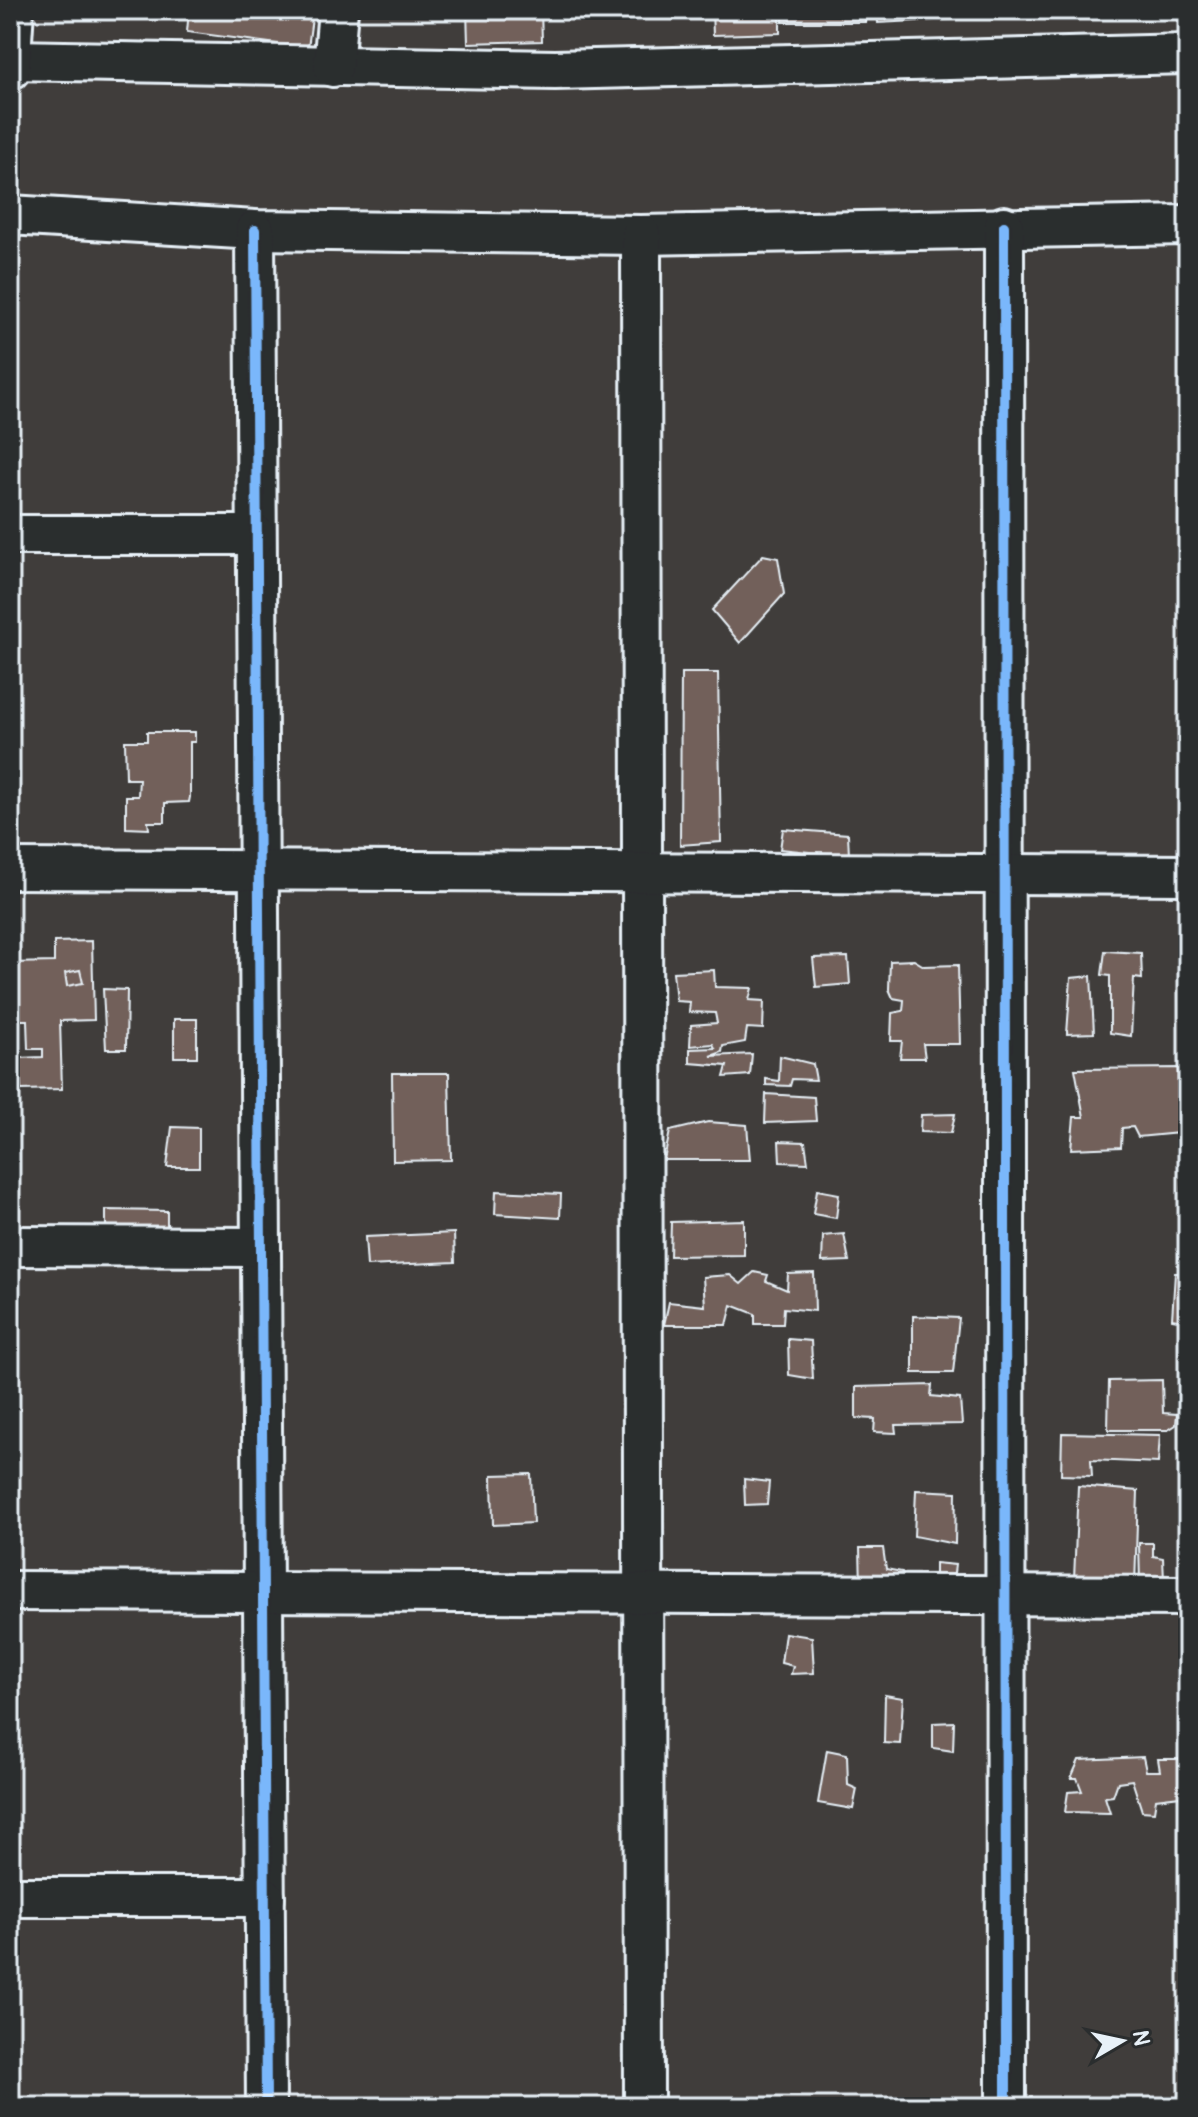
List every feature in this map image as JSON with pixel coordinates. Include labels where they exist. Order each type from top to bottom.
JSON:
[{"type":"street","points":[[10,70],[14,10]]},
{"type":"street","points":[[333,67],[338,10]]},
{"type":"street","points":[[11,60],[555,70],[1188,54]]},
{"type":"street","points":[[10,215],[255,230],[641,235],[1188,225]]},
{"type":"street","points":[[1004,226],[1006,2107]]},
{"type":"street","points":[[255,230],[266,2107]]},
{"type":"street","points":[[641,235],[644,2107]]},
{"type":"street","points":[[10,535],[256,535]]},
{"type":"street","points":[[10,869],[1188,875]]},
{"type":"street","points":[[10,1246],[261,1247]]},
{"type":"street","points":[[10,1591],[1188,1596]]},
{"type":"street","points":[[10,1897],[265,1897]]},
{"type":"building","points":[[189,10],[313,10],[308,48],[187,32]]},
{"type":"building","points":[[467,10],[541,10],[542,41],[468,43]]},
{"type":"building","points":[[712,10],[780,10],[780,33],[713,35]]},
{"type":"building","points":[[783,10],[865,10],[865,22],[783,22]]},
{"type":"building","points":[[877,10],[954,10],[954,19],[878,23]]},
{"type":"building","points":[[1033,10],[1111,10],[1111,13]]},
{"type":"building","points":[[763,555],[778,558],[784,594],[740,643],[712,610]]},
{"type":"building","points":[[681,673],[718,673],[721,842],[680,845]]},
{"type":"building","points":[[147,732],[195,732],[195,742],[190,742],[189,802],[165,803],[165,822],[148,822],[149,829],[126,828],[126,796],[138,796],[139,779],[126,779],[125,741],[147,741]]},
{"type":"building","points":[[783,829],[848,834],[849,856],[780,849]]},
{"type":"building","points":[[92,941],[94,1020],[60,1021],[62,1089],[21,1090],[19,1058],[43,1057],[43,1049],[28,1049],[27,1020],[10,1020],[10,945],[11,963],[54,962],[54,942]]},
{"type":"building","points":[[1105,951],[1141,953],[1142,979],[1134,978],[1131,1036],[1110,1033],[1110,976],[1102,975]]},
{"type":"building","points":[[848,957],[850,984],[816,987],[813,958]]},
{"type":"building","points":[[914,960],[924,966],[958,965],[960,1044],[923,1044],[925,1058],[900,1058],[902,1041],[891,1041],[892,1013],[903,1011],[904,1000],[893,998],[889,989],[890,961]]},
{"type":"building","points":[[80,970],[83,983],[67,986],[65,973]]},
{"type":"building","points":[[714,970],[715,987],[752,988],[749,1000],[764,1001],[763,1029],[747,1028],[745,1042],[723,1046],[722,1052],[711,1056],[752,1054],[750,1075],[724,1077],[727,1066],[690,1063],[690,1049],[715,1048],[713,1044],[690,1046],[691,1025],[717,1023],[715,1013],[689,1012],[690,1002],[676,1001],[673,972]]},
{"type":"building","points":[[1091,976],[1094,1033],[1067,1034],[1071,978]]},
{"type":"building","points":[[103,989],[127,990],[126,1049],[106,1049]]},
{"type":"building","points":[[174,1019],[197,1019],[197,1057],[174,1057]]},
{"type":"building","points":[[780,1056],[813,1064],[816,1080],[792,1079],[790,1086],[766,1085],[766,1079],[779,1081]]},
{"type":"building","points":[[1178,1068],[1179,1133],[1138,1137],[1133,1127],[1122,1128],[1121,1147],[1071,1149],[1074,1117],[1084,1117],[1075,1069]]},
{"type":"building","points":[[392,1073],[449,1073],[451,1160],[393,1161]]},
{"type":"building","points":[[766,1094],[814,1097],[816,1121],[765,1123]]},
{"type":"building","points":[[955,1114],[951,1133],[920,1132],[921,1115]]},
{"type":"building","points":[[708,1122],[747,1125],[750,1160],[664,1160],[670,1131]]},
{"type":"building","points":[[172,1127],[199,1128],[199,1167],[167,1167]]},
{"type":"building","points":[[779,1141],[805,1142],[808,1163],[780,1162]]},
{"type":"building","points":[[1184,1159],[1188,1159],[1188,1194],[1182,1193]]},
{"type":"building","points":[[817,1190],[839,1194],[836,1218],[813,1214]]},
{"type":"building","points":[[496,1191],[561,1194],[560,1218],[495,1214]]},
{"type":"building","points":[[106,1210],[167,1211],[167,1236],[106,1235]]},
{"type":"building","points":[[744,1220],[744,1255],[670,1256],[671,1222]]},
{"type":"building","points":[[454,1233],[455,1262],[367,1266],[365,1237]]},
{"type":"building","points":[[844,1234],[849,1261],[822,1262],[823,1236]]},
{"type":"building","points":[[754,1272],[768,1275],[766,1281],[787,1290],[788,1274],[814,1273],[815,1311],[784,1308],[783,1324],[755,1324],[755,1314],[732,1305],[727,1325],[664,1325],[669,1302],[705,1306],[703,1277],[730,1275],[741,1284]]},
{"type":"building","points":[[1175,1273],[1188,1273],[1188,1322],[1172,1319]]},
{"type":"building","points":[[913,1316],[959,1318],[953,1373],[913,1373]]},
{"type":"building","points":[[788,1339],[811,1341],[813,1379],[789,1375]]},
{"type":"building","points":[[1162,1380],[1163,1413],[1177,1414],[1176,1425],[1168,1430],[1108,1430],[1109,1381]]},
{"type":"building","points":[[932,1385],[931,1396],[960,1399],[962,1424],[895,1425],[896,1433],[874,1432],[875,1419],[856,1418],[856,1387]]},
{"type":"building","points":[[1062,1433],[1160,1435],[1158,1463],[1091,1460],[1092,1476],[1061,1475]]},
{"type":"building","points":[[531,1474],[533,1523],[493,1525],[492,1475]]},
{"type":"building","points":[[744,1479],[769,1482],[767,1504],[745,1505]]},
{"type":"building","points":[[1078,1486],[1138,1491],[1135,1586],[1074,1579]]},
{"type":"building","points":[[916,1490],[956,1492],[955,1544],[914,1536]]},
{"type":"building","points":[[1139,1543],[1153,1543],[1153,1556],[1163,1558],[1164,1580],[1140,1583]]},
{"type":"building","points":[[860,1548],[883,1548],[886,1569],[902,1572],[902,1586],[861,1586]]},
{"type":"building","points":[[935,1563],[955,1565],[952,1589],[935,1585]]},
{"type":"building","points":[[785,1633],[812,1637],[814,1673],[791,1674],[793,1666],[781,1663]]},
{"type":"building","points":[[885,1695],[903,1698],[900,1744],[884,1743]]},
{"type":"building","points":[[954,1722],[953,1751],[933,1748],[933,1723]]},
{"type":"building","points":[[827,1750],[847,1754],[848,1785],[857,1789],[853,1809],[818,1803]]},
{"type":"building","points":[[1143,1757],[1146,1771],[1160,1771],[1158,1759],[1188,1759],[1188,1795],[1156,1799],[1154,1812],[1142,1811],[1132,1780],[1118,1782],[1113,1796],[1105,1797],[1110,1813],[1065,1812],[1068,1792],[1082,1791],[1077,1778],[1071,1778],[1079,1760]]},
{"type":"cycle path","points":[[1004,226],[1006,2107]]},
{"type":"cycle path","points":[[255,230],[266,2107]]}]
